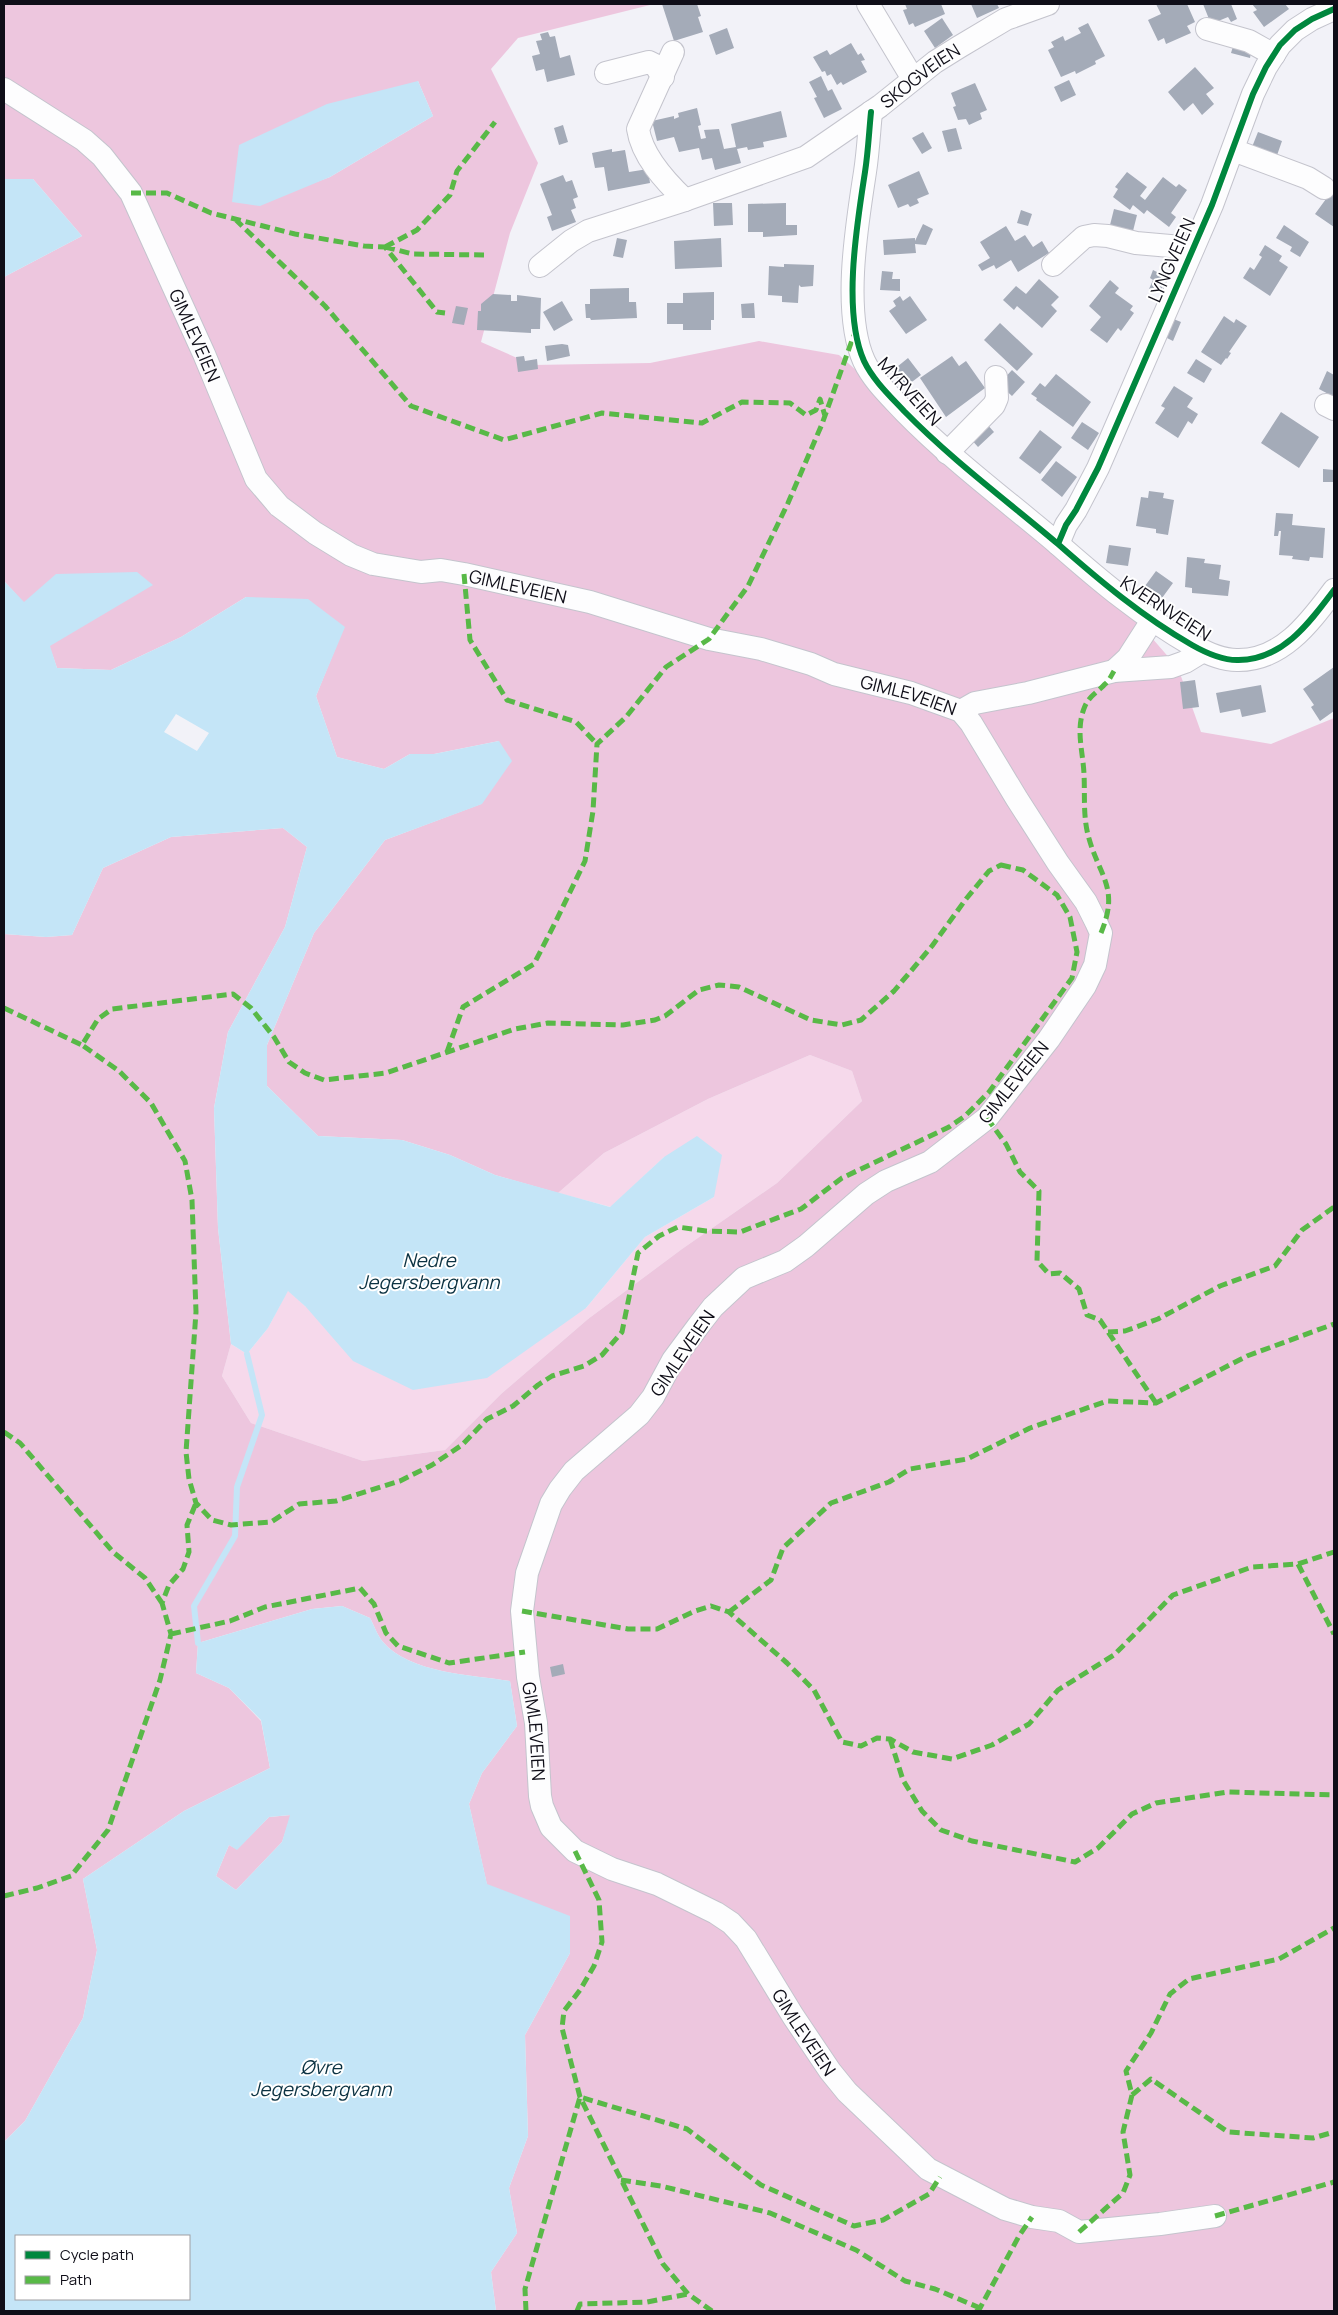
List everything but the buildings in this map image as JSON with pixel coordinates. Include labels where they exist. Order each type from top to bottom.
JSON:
[{"type":"street","points":[[868,4],[913,79]]},
{"type":"street","name":"SKOGVEIEN","points":[[540,266],[570,241],[588,231],[685,200],[806,157],[983,31],[1006,19],[1048,4]]},
{"type":"street","name":"LYNGVEIEN","points":[[1058,544],[1066,525],[1098,468],[1193,248],[1233,150],[1253,94],[1266,67],[1295,30],[1312,19],[1334,9]]},
{"type":"street","points":[[1207,29],[1249,41],[1274,55]]},
{"type":"street","points":[[673,52],[638,129],[640,142],[672,188],[685,200]]},
{"type":"street","points":[[606,73],[649,62],[655,66],[663,77]]},
{"type":"street","name":"GIMLEVEIEN","points":[[4,89],[84,140],[118,174],[131,193],[204,354],[256,479],[279,506],[315,533],[351,555],[374,564],[421,572],[441,570],[464,574],[590,602],[709,639],[761,649],[811,664],[834,674],[911,693],[960,711],[971,723],[1058,863],[1089,908],[1101,934],[1095,965],[1085,986],[1049,1039],[987,1118],[930,1162],[901,1173],[866,1194],[806,1246],[785,1261],[744,1278],[713,1307],[699,1325],[673,1360],[653,1397],[639,1415],[574,1471],[560,1489],[552,1504],[527,1573],[522,1612],[528,1677],[536,1723],[542,1806],[551,1827],[575,1851],[612,1869],[657,1884],[716,1913],[731,1923],[746,1939],[793,2016],[830,2071],[847,2092],[928,2169],[1005,2209],[1032,2217],[1059,2221],[1079,2232],[1160,2224],[1215,2216]]},
{"type":"street","name":"MYRVEIEN","points":[[871,112],[855,247],[853,304],[855,331],[864,362],[887,393],[947,453],[1058,544]]},
{"type":"street","points":[[1233,150],[1308,178],[1324,188]]},
{"type":"street","name":"LYNGVEIEN","points":[[1053,265],[1084,238],[1094,235],[1108,236],[1136,243],[1193,248]]},
{"type":"street","points":[[947,453],[994,405],[997,390],[996,377]]},
{"type":"street","name":"KVERNVEIEN","points":[[1058,544],[1120,598],[1203,651],[1214,656],[1236,660],[1270,653],[1284,645],[1300,631],[1334,590]]},
{"type":"street","points":[[1114,672],[1128,658],[1153,619]]},
{"type":"street","points":[[960,711],[975,703],[1028,693],[1114,672],[1171,667],[1185,662],[1203,651]]},
{"type":"shaded area","points":[[4,4],[654,4],[518,38],[491,69],[538,163],[510,233],[481,342],[533,365],[650,363],[759,341],[839,355],[928,434],[1105,584],[1178,668],[1201,732],[1271,744],[1334,718],[1334,2311],[496,2311],[491,2272],[517,2233],[509,2188],[528,2136],[525,2035],[570,1953],[570,1917],[487,1885],[469,1804],[482,1773],[517,1726],[510,1681],[442,1671],[408,1660],[394,1652],[383,1642],[370,1618],[342,1606],[312,1609],[198,1643],[196,1673],[229,1688],[261,1721],[270,1768],[184,1811],[83,1879],[97,1950],[83,2018],[25,2121],[4,2142],[4,934],[46,937],[72,935],[103,868],[171,837],[283,828],[307,847],[285,927],[228,1032],[214,1108],[218,1228],[231,1344],[222,1376],[251,1423],[363,1461],[445,1450],[501,1394],[588,1319],[682,1249],[777,1183],[862,1101],[852,1071],[810,1055],[708,1099],[604,1153],[558,1193],[495,1175],[450,1155],[402,1140],[318,1136],[267,1086],[267,1045],[314,933],[385,840],[481,804],[499,741],[434,754],[410,754],[384,769],[337,757],[316,696],[344,627],[246,597],[181,637],[111,670],[57,668],[48,644],[36,622],[21,600],[4,581],[4,277],[82,236],[33,179],[4,179]],"holes":[[[418,81],[433,116],[330,177],[297,189]]]},
{"type":"shaded area","points":[[810,1055],[852,1071],[862,1101],[777,1183],[682,1249],[588,1319],[501,1394],[445,1450],[363,1461],[251,1423],[222,1376],[231,1344],[247,1354],[268,1328],[288,1290],[306,1307],[586,1308],[645,1237],[714,1197],[664,1157],[611,1207],[558,1193],[604,1153],[708,1099]]},
{"type":"shaded area","points":[[291,1815],[282,1842],[236,1890],[216,1876],[229,1845],[237,1849],[269,1817]]},
{"type":"water","points":[[418,81],[433,116],[330,177],[260,206],[232,202],[239,145],[327,104]]},
{"type":"water","points":[[4,179],[33,179],[82,236],[4,277]]},
{"type":"water","name":"Nedre Jegersbergvann","points":[[137,572],[153,585],[50,646],[57,668],[111,670],[181,637],[246,597],[308,599],[345,627],[316,696],[337,757],[384,769],[410,754],[434,754],[499,741],[512,761],[482,804],[385,840],[314,933],[267,1045],[267,1086],[318,1136],[402,1140],[450,1155],[495,1175],[610,1207],[664,1157],[697,1136],[722,1155],[714,1197],[645,1237],[586,1308],[487,1378],[413,1390],[353,1361],[306,1307],[288,1291],[268,1328],[247,1354],[231,1344],[218,1228],[214,1108],[228,1032],[285,927],[307,847],[283,828],[171,837],[103,868],[72,935],[46,937],[4,934],[4,581],[24,602],[56,574]],"holes":[[[176,714],[209,733],[197,751],[164,732]]]},
{"type":"water","name":"Øvre Jegersbergvann","points":[[342,1606],[370,1618],[383,1642],[394,1652],[408,1660],[442,1671],[510,1681],[517,1726],[482,1773],[469,1804],[487,1884],[570,1916],[570,1953],[525,2035],[528,2136],[509,2188],[517,2233],[491,2272],[496,2311],[4,2311],[4,2142],[25,2121],[83,2018],[97,1950],[83,1879],[184,1811],[270,1768],[261,1720],[229,1688],[196,1673],[198,1643],[312,1609]],"holes":[[[290,1815],[282,1842],[236,1890],[216,1876],[229,1845],[237,1850],[269,1817]]]},
{"type":"waterway","points":[[198,1643],[194,1606],[235,1536],[237,1487],[262,1415],[247,1354]]},
{"type":"marked path","points":[[385,247],[417,230],[450,195],[457,171],[495,122]]},
{"type":"marked path","points":[[131,193],[167,193],[211,213],[295,234],[364,246],[385,247],[437,312],[445,313]]},
{"type":"marked path","points":[[235,219],[325,306],[411,406],[504,440],[602,413],[702,423],[742,402],[790,403],[806,415],[816,410],[820,399],[825,416]]},
{"type":"marked path","points":[[385,247],[413,254],[484,255]]},
{"type":"marked path","points":[[447,1052],[463,1007],[534,964],[585,861],[593,811],[597,744],[626,717],[666,667],[709,639],[748,586],[788,503],[822,424],[855,332]]},
{"type":"marked path","points":[[464,574],[470,640],[507,700],[576,722],[597,744]]},
{"type":"marked path","points":[[1101,933],[1109,904],[1108,893],[1106,882],[1092,849],[1086,827],[1080,723],[1087,702],[1108,681],[1114,671]]},
{"type":"marked path","points":[[1001,865],[1023,870],[1057,895],[1070,917],[1077,952],[1072,978],[989,1092],[965,1116],[949,1127],[842,1178],[801,1209],[740,1232],[706,1231],[678,1227],[659,1236],[638,1253],[622,1332],[602,1355],[584,1366],[552,1376],[538,1385],[513,1406],[487,1419],[462,1445],[432,1465],[400,1481],[336,1501],[299,1504],[271,1522],[231,1525],[212,1520],[196,1503],[189,1479],[186,1452],[196,1312],[192,1200],[185,1161],[151,1103],[119,1071],[82,1045],[98,1019],[112,1009],[233,994],[251,1008],[274,1037],[289,1062],[305,1073],[324,1080],[386,1073],[515,1029],[548,1023],[623,1025],[655,1020],[665,1016],[699,990],[719,985],[739,987],[811,1020],[842,1025],[861,1020],[894,991],[932,946],[989,871],[1001,865]]},
{"type":"marked path","points":[[4,1008],[82,1045]]},
{"type":"marked path","points":[[987,1118],[1006,1144],[1020,1172],[1039,1191],[1037,1261],[1049,1274],[1060,1273],[1079,1289],[1087,1315],[1100,1320],[1156,1403]]},
{"type":"marked path","points":[[1108,1332],[1125,1331],[1158,1319],[1220,1286],[1275,1266],[1302,1230],[1334,1207]]},
{"type":"marked path","points":[[729,1612],[771,1580],[783,1548],[831,1503],[889,1482],[910,1469],[967,1459],[1030,1428],[1107,1401],[1156,1403],[1247,1356],[1334,1324]]},
{"type":"marked path","points":[[4,1432],[20,1443],[113,1552],[145,1578],[162,1603]]},
{"type":"marked path","points":[[4,1896],[37,1888],[71,1876],[108,1830],[160,1680],[171,1634],[162,1603],[169,1585],[183,1569],[189,1552],[187,1525],[196,1503]]},
{"type":"marked path","points":[[522,1611],[628,1629],[657,1629],[695,1611],[711,1606],[729,1612],[787,1663],[814,1690],[842,1742],[861,1746],[877,1738],[890,1739],[913,1752],[952,1759],[992,1745],[1029,1724],[1058,1690],[1114,1655],[1173,1595],[1252,1567],[1298,1564],[1334,1552]]},
{"type":"marked path","points":[[1298,1564],[1334,1634]]},
{"type":"marked path","points":[[171,1634],[230,1621],[265,1607],[360,1588],[374,1604],[386,1633],[398,1646],[449,1663],[525,1652]]},
{"type":"marked path","points":[[890,1739],[903,1780],[922,1811],[941,1830],[972,1841],[1075,1862],[1098,1848],[1132,1814],[1156,1803],[1228,1792],[1334,1795]]},
{"type":"marked path","points":[[575,1851],[599,1900],[602,1942],[594,1966],[580,1990],[564,2011],[562,2028],[580,2097],[663,2264],[688,2294],[712,2311]]},
{"type":"marked path","points":[[1079,2232],[1123,2193],[1130,2175],[1123,2132],[1132,2095],[1126,2071],[1151,2033],[1170,1994],[1189,1979],[1279,1959],[1334,1928]]},
{"type":"marked path","points":[[1132,2095],[1151,2079],[1228,2132],[1313,2138],[1334,2132]]},
{"type":"marked path","points":[[526,2311],[525,2289],[580,2097],[687,2129],[761,2185],[854,2226],[883,2220],[929,2194],[940,2177]]},
{"type":"marked path","points":[[621,2180],[661,2186],[770,2213],[856,2250],[905,2281],[935,2289],[980,2308]]},
{"type":"marked path","points":[[1215,2216],[1334,2182]]},
{"type":"marked path","points":[[976,2311],[980,2308],[1019,2236],[1032,2217]]},
{"type":"marked path","points":[[577,2311],[580,2304],[647,2302],[688,2294]]},
{"type":"cycle path","points":[[1058,544],[1066,525],[1098,468],[1212,205],[1253,94],[1266,67],[1280,45],[1295,30],[1312,19],[1334,9]]},
{"type":"cycle path","points":[[871,112],[866,165],[855,242],[853,268],[854,318],[857,341],[864,361],[882,388],[904,411],[960,463],[1106,585],[1156,623],[1208,653],[1225,659],[1237,660],[1253,659],[1268,654],[1281,647],[1305,626],[1334,590]]}]
